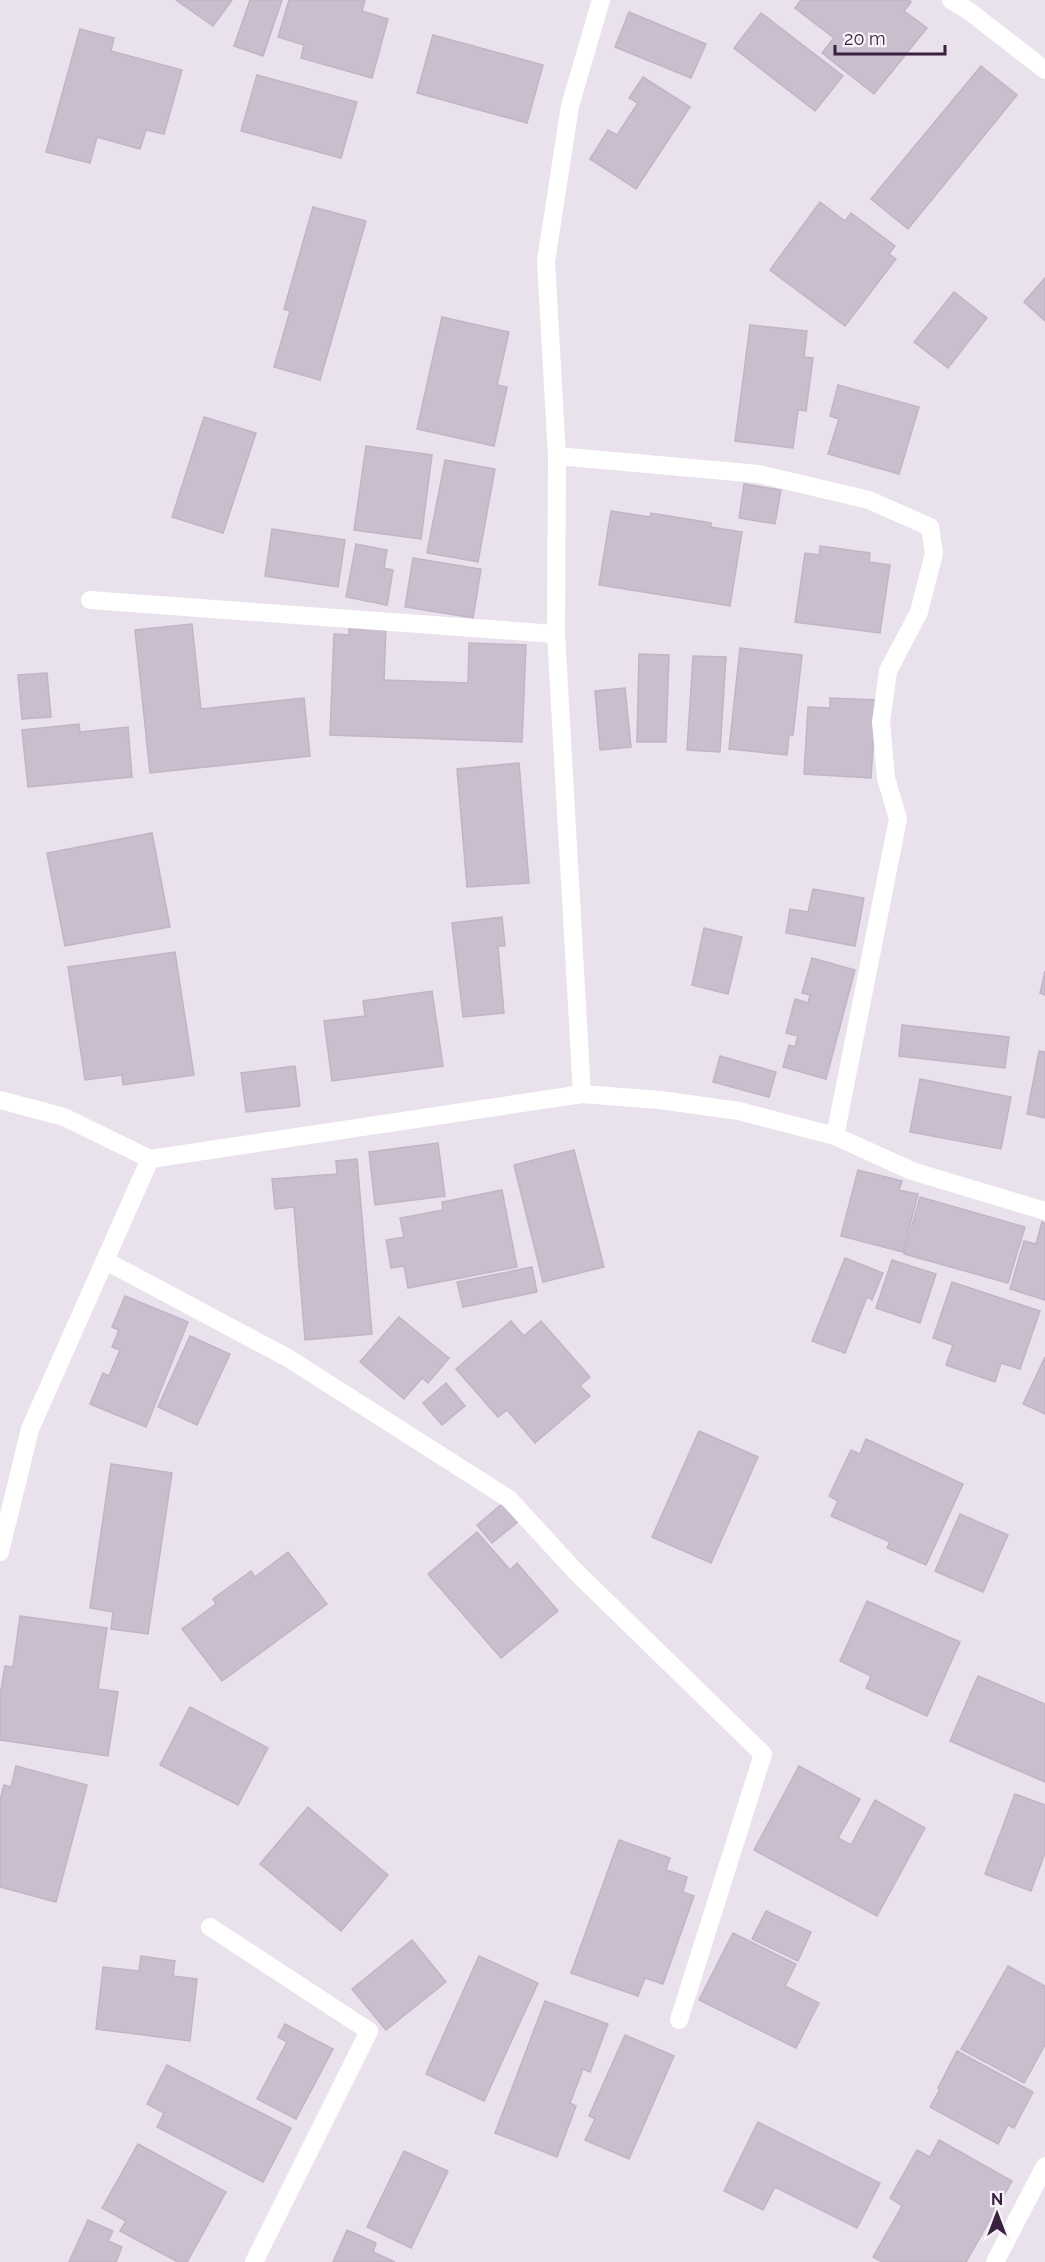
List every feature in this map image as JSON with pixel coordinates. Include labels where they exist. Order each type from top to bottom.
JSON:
[{"type":"street","points":[[582,1094],[556,634],[557,456],[546,261],[570,106],[601,0]]},
{"type":"street","points":[[951,0],[1045,70]]},
{"type":"street","points":[[557,456],[759,474],[869,500],[930,527],[934,553],[919,612],[888,671],[881,723],[886,778],[898,819],[835,1136]]},
{"type":"street","points":[[90,600],[556,634]]},
{"type":"street","points":[[0,1100],[64,1117],[150,1160],[582,1094],[660,1100],[739,1111],[835,1136],[912,1171],[1045,1210]]},
{"type":"street","points":[[0,1552],[30,1429],[150,1160]]},
{"type":"street","points":[[106,1261],[288,1358],[509,1500],[576,1572],[763,1754],[679,2020]]},
{"type":"street","points":[[210,1927],[369,2031],[254,2262]]},
{"type":"street","points":[[995,2262],[1045,2166]]},
{"type":"building","points":[[176,0],[232,0],[213,26]]},
{"type":"building","points":[[250,0],[282,0],[263,56],[234,46]]},
{"type":"building","points":[[289,0],[365,0],[362,11],[388,19],[372,78],[301,58],[304,45],[278,37]]},
{"type":"building","points":[[801,0],[909,0],[911,2],[904,11],[927,28],[874,94],[822,53],[834,38],[795,8]]},
{"type":"building","points":[[629,12],[706,44],[691,78],[615,47]]},
{"type":"building","points":[[761,13],[843,76],[815,111],[734,48]]},
{"type":"building","points":[[80,29],[114,38],[111,51],[182,70],[164,134],[146,130],[140,149],[97,137],[90,163],[46,152]]},
{"type":"building","points":[[433,35],[543,65],[527,123],[417,93]]},
{"type":"building","points":[[981,66],[1017,95],[908,229],[871,199]]},
{"type":"building","points":[[257,75],[357,102],[341,158],[241,131]]},
{"type":"building","points":[[643,77],[690,107],[636,189],[590,159],[608,130],[617,135],[638,103],[629,98]]},
{"type":"building","points":[[820,202],[845,221],[851,213],[895,246],[889,254],[896,259],[845,326],[770,270]]},
{"type":"building","points":[[313,207],[366,221],[320,380],[274,367],[290,311],[284,309]]},
{"type":"building","points":[[1045,278],[1045,321],[1024,302]]},
{"type":"building","points":[[954,292],[987,318],[948,368],[914,342]]},
{"type":"building","points":[[442,317],[509,332],[497,385],[507,387],[494,446],[417,429]]},
{"type":"building","points":[[750,325],[807,331],[804,357],[813,358],[806,411],[798,410],[793,448],[735,441]]},
{"type":"building","points":[[838,385],[919,407],[899,474],[828,454],[839,419],[830,416]]},
{"type":"building","points":[[204,417],[256,433],[223,533],[172,517]]},
{"type":"building","points":[[366,446],[432,455],[421,539],[354,530]]},
{"type":"building","points":[[445,460],[495,469],[478,562],[427,553]]},
{"type":"building","points":[[744,484],[781,490],[775,524],[739,518]]},
{"type":"building","points":[[611,511],[650,517],[651,513],[711,523],[711,527],[742,532],[730,606],[599,585]]},
{"type":"building","points":[[272,529],[345,540],[338,587],[265,576]]},
{"type":"building","points":[[356,544],[387,550],[384,568],[393,570],[387,605],[346,597]]},
{"type":"building","points":[[820,546],[870,553],[869,562],[890,565],[880,633],[795,622],[805,553],[819,555]]},
{"type":"building","points":[[413,558],[481,569],[473,618],[405,607]]},
{"type":"building","points":[[192,624],[201,709],[304,698],[310,756],[150,773],[135,630]]},
{"type":"building","points":[[349,625],[386,626],[384,680],[468,683],[469,643],[526,645],[522,742],[330,735],[334,634],[349,635]]},
{"type":"building","points":[[740,648],[802,655],[793,735],[789,735],[787,755],[729,749]]},
{"type":"building","points":[[639,654],[669,655],[666,742],[637,742]]},
{"type":"building","points":[[693,656],[726,657],[720,752],[687,750]]},
{"type":"building","points":[[47,673],[51,717],[22,719],[18,675]]},
{"type":"building","points":[[625,688],[631,747],[600,750],[595,691]]},
{"type":"building","points":[[830,698],[876,700],[871,778],[804,774],[808,707],[830,708]]},
{"type":"building","points":[[79,724],[80,732],[128,727],[132,777],[28,787],[22,730]]},
{"type":"building","points":[[519,763],[529,883],[467,887],[457,769]]},
{"type":"building","points":[[152,833],[170,927],[65,946],[47,853]]},
{"type":"building","points":[[813,889],[864,898],[855,946],[786,933],[790,909],[808,912]]},
{"type":"building","points":[[502,917],[505,946],[498,946],[504,1013],[463,1017],[452,923]]},
{"type":"building","points":[[704,928],[742,937],[728,994],[692,985]]},
{"type":"building","points":[[175,952],[194,1075],[123,1085],[122,1075],[85,1080],[68,967]]},
{"type":"building","points":[[812,958],[855,970],[826,1079],[783,1067],[789,1045],[795,1047],[798,1036],[786,1033],[795,999],[808,1003],[810,995],[802,993]]},
{"type":"building","points":[[1045,971],[1045,995],[1040,993]]},
{"type":"building","points":[[432,991],[443,1066],[332,1081],[324,1021],[365,1016],[363,1001]]},
{"type":"building","points":[[902,1025],[1009,1037],[1005,1068],[899,1056]]},
{"type":"building","points":[[1039,1051],[1045,1052],[1045,1118],[1027,1114]]},
{"type":"building","points":[[720,1056],[776,1072],[769,1097],[713,1082]]},
{"type":"building","points":[[295,1066],[300,1106],[246,1112],[241,1073]]},
{"type":"building","points":[[920,1079],[1011,1097],[1001,1149],[910,1132]]},
{"type":"building","points":[[438,1143],[445,1196],[375,1205],[369,1152]]},
{"type":"building","points":[[574,1150],[604,1267],[543,1282],[514,1165]]},
{"type":"building","points":[[357,1159],[372,1334],[305,1340],[294,1207],[275,1209],[272,1179],[337,1174],[336,1161]]},
{"type":"building","points":[[858,1170],[902,1181],[899,1190],[918,1194],[903,1252],[841,1236]]},
{"type":"building","points":[[502,1190],[517,1267],[408,1288],[404,1266],[391,1268],[386,1240],[404,1237],[400,1218],[443,1210],[442,1202]]},
{"type":"building","points":[[920,1197],[1025,1227],[1008,1283],[904,1254]]},
{"type":"building","points":[[1042,1222],[1045,1223],[1045,1300],[1010,1289],[1024,1241],[1036,1244]]},
{"type":"building","points":[[845,1258],[883,1273],[872,1300],[867,1297],[845,1353],[812,1341]]},
{"type":"building","points":[[892,1260],[936,1274],[920,1323],[876,1308]]},
{"type":"building","points":[[532,1267],[537,1292],[463,1307],[457,1282]]},
{"type":"building","points":[[952,1282],[1040,1311],[1020,1369],[1001,1363],[995,1382],[946,1365],[953,1345],[933,1338]]},
{"type":"building","points":[[125,1296],[188,1322],[146,1427],[90,1404],[103,1373],[109,1376],[120,1350],[112,1347],[119,1330],[112,1327]]},
{"type":"building","points":[[399,1317],[449,1358],[428,1383],[422,1378],[404,1399],[360,1362]]},
{"type":"building","points":[[511,1321],[524,1336],[541,1321],[590,1377],[580,1386],[590,1396],[535,1443],[507,1410],[498,1417],[456,1369]]},
{"type":"building","points":[[190,1336],[230,1354],[197,1425],[158,1407]]},
{"type":"building","points":[[1045,1357],[1045,1414],[1023,1404]]},
{"type":"building","points":[[446,1383],[465,1406],[442,1425],[423,1403]]},
{"type":"building","points":[[699,1431],[758,1457],[711,1563],[652,1537]]},
{"type":"building","points":[[866,1439],[963,1484],[926,1565],[887,1548],[890,1542],[831,1516],[838,1501],[829,1496],[851,1450],[860,1454]]},
{"type":"building","points":[[111,1464],[172,1473],[148,1634],[111,1629],[113,1612],[90,1608]]},
{"type":"building","points":[[503,1503],[519,1521],[492,1543],[477,1525]]},
{"type":"building","points":[[960,1514],[1008,1535],[983,1592],[935,1571]]},
{"type":"building","points":[[477,1532],[510,1570],[517,1563],[558,1611],[501,1658],[428,1574]]},
{"type":"building","points":[[288,1552],[327,1604],[222,1681],[182,1629],[216,1604],[213,1599],[251,1571],[255,1577]]},
{"type":"building","points":[[867,1601],[960,1642],[927,1716],[866,1688],[871,1676],[840,1661]]},
{"type":"building","points":[[20,1616],[107,1628],[98,1689],[118,1692],[108,1756],[0,1740],[0,1696],[5,1666],[13,1667]]},
{"type":"building","points":[[978,1676],[1045,1704],[1045,1782],[950,1741]]},
{"type":"building","points":[[190,1707],[268,1748],[238,1805],[160,1765]]},
{"type":"building","points":[[16,1766],[87,1785],[56,1902],[0,1887],[0,1800],[4,1785],[11,1787]]},
{"type":"building","points":[[799,1766],[860,1799],[838,1838],[851,1845],[875,1800],[925,1828],[877,1916],[754,1850]]},
{"type":"building","points":[[1015,1794],[1045,1805],[1045,1853],[1031,1891],[985,1874]]},
{"type":"building","points":[[308,1807],[388,1875],[341,1931],[260,1864]]},
{"type":"building","points":[[619,1840],[670,1858],[666,1870],[687,1877],[683,1892],[694,1896],[663,1984],[645,1978],[638,1996],[571,1973]]},
{"type":"building","points":[[766,1911],[811,1932],[798,1961],[752,1939]]},
{"type":"building","points":[[733,1933],[796,1964],[785,1986],[819,2003],[796,2048],[699,2000]]},
{"type":"building","points":[[412,1940],[446,1982],[386,2030],[352,1989]]},
{"type":"building","points":[[141,1956],[175,1961],[173,1976],[197,1979],[190,2041],[96,2029],[103,1967],[139,1971]]},
{"type":"building","points":[[479,1956],[538,1983],[484,2101],[426,2074]]},
{"type":"building","points":[[1008,1966],[1045,1986],[1045,2045],[1024,2083],[961,2049]]},
{"type":"building","points":[[545,2001],[608,2024],[590,2072],[583,2069],[570,2103],[576,2106],[557,2157],[495,2133]]},
{"type":"building","points":[[285,2024],[333,2049],[296,2119],[257,2099],[287,2042],[278,2037]]},
{"type":"building","points":[[625,2035],[674,2056],[629,2159],[585,2140],[595,2119],[589,2116]]},
{"type":"building","points":[[957,2051],[1033,2092],[1014,2128],[1008,2125],[998,2144],[930,2107]]},
{"type":"building","points":[[167,2065],[291,2128],[263,2182],[157,2127],[164,2113],[147,2104]]},
{"type":"building","points":[[758,2122],[880,2183],[857,2228],[775,2187],[763,2210],[724,2191]]},
{"type":"building","points":[[939,2140],[1012,2181],[966,2262],[882,2262],[873,2257],[902,2206],[890,2198],[917,2150],[930,2157]]},
{"type":"building","points":[[138,2144],[226,2192],[187,2262],[178,2262],[120,2231],[126,2221],[102,2208]]},
{"type":"building","points":[[404,2151],[448,2171],[411,2248],[367,2227]]},
{"type":"building","points":[[88,2220],[113,2231],[108,2241],[122,2247],[116,2262],[69,2262]]},
{"type":"building","points":[[347,2230],[376,2243],[373,2252],[395,2262],[333,2262]]}]
